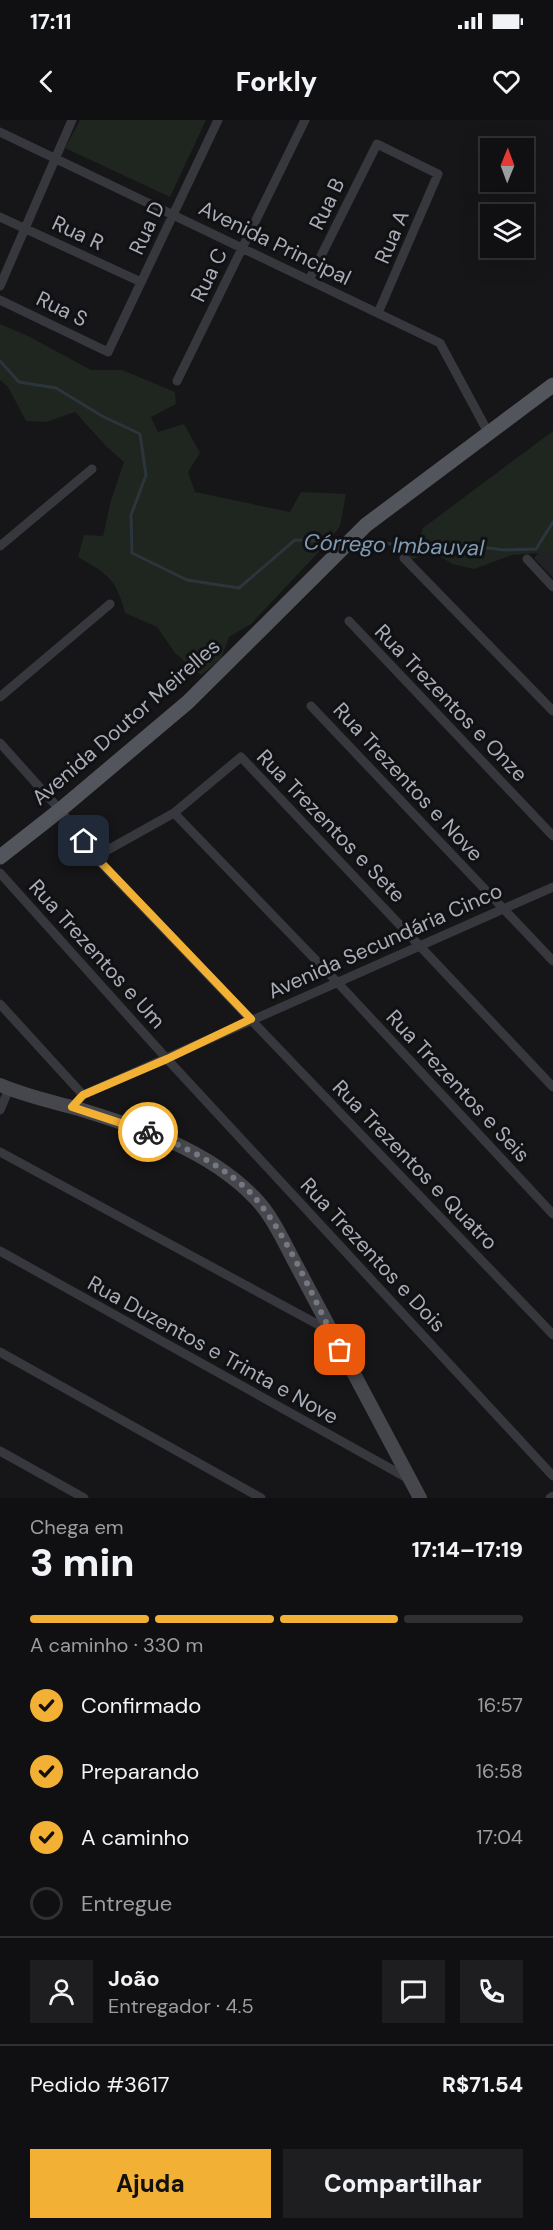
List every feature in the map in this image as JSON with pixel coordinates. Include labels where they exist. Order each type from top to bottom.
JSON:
[{"type":"main road","name":"Avenida Doutor Meirelles","points":[[0,857],[60,810],[188,702],[366,525],[553,386]]},
{"type":"street","points":[[0,286],[72,120]]},
{"type":"street","name":"Rua D","points":[[108,352],[218,120]]},
{"type":"street","name":"Rua C","points":[[177,381],[305,120]]},
{"type":"street","name":"Avenida Principal","points":[[0,132],[440,343],[489,434]]},
{"type":"street","name":"Rua B","points":[[309,280],[376,144],[438,174]]},
{"type":"street","name":"Rua A","points":[[378,313],[438,174]]},
{"type":"street","name":"Rua R","points":[[0,217],[141,282]]},
{"type":"street","name":"Rua S","points":[[0,300],[108,352]]},
{"type":"street","points":[[0,546],[92,469]]},
{"type":"street","points":[[404,558],[553,711]]},
{"type":"street","points":[[527,559],[553,587]]},
{"type":"street","points":[[0,697],[110,604]]},
{"type":"street","name":"Rua Trezentos e Onze","points":[[349,621],[553,836]]},
{"type":"street","name":"Rua Trezentos e Nove","points":[[311,706],[553,961]]},
{"type":"street","name":"Rua Trezentos e Quatro","points":[[0,743],[60,810],[95,856],[553,1335]]},
{"type":"street","name":"Rua Trezentos e Sete","points":[[174,813],[241,757],[553,1087]]},
{"type":"street","points":[[95,856],[174,813]]},
{"type":"street","name":"Rua Trezentos e Seis","points":[[174,813],[337,982],[553,1215]]},
{"type":"street","name":"Rua Trezentos e Um","points":[[0,873],[167,1059]]},
{"type":"street","name":"Avenida Secundária Cinco","points":[[72,1107],[83,1095],[553,887]]},
{"type":"street","points":[[0,1005],[83,1095]]},
{"type":"street","name":"Rua Trezentos e Dois","points":[[167,1059],[553,1476]]},
{"type":"street","points":[[0,1110],[5,1087],[120,1121],[165,1138],[222,1170],[255,1197],[276,1227],[420,1498]]},
{"type":"street","points":[[0,1152],[330,1331]]},
{"type":"street","name":"Rua Duzentos e Trinta e Nove","points":[[0,1251],[409,1479]]},
{"type":"street","points":[[0,1352],[261,1498]]},
{"type":"street","points":[[0,1451],[84,1498]]},
{"type":"shaded area","points":[[80,120],[206,120],[170,197],[65,148]]},
{"type":"shaded area","points":[[0,324],[28,336],[91,370],[122,370],[175,392],[176,404],[151,417],[158,432],[184,424],[200,453],[188,472],[195,492],[290,512],[301,492],[346,494],[340,526],[328,542],[251,624],[229,637],[221,659],[201,675],[175,653],[157,627],[125,613],[118,592],[110,579],[78,557],[84,535],[103,536],[111,500],[124,462],[75,412],[46,422],[26,421],[8,387],[0,380]]},
{"type":"shaded area","points":[[553,431],[553,552],[512,555],[474,569],[453,564],[431,552],[411,560],[406,558],[419,540],[423,528]]},
{"type":"shaded area","points":[[553,535],[553,578],[534,558]]},
{"type":"waterway","name":"Córrego Imbauval","points":[[0,361],[19,382],[56,388],[102,416],[140,434],[146,475],[131,515],[132,553],[187,580],[239,588],[295,540],[341,541]]},
{"type":"waterway","name":"Córrego Imbauval","points":[[357,541],[382,542],[413,549],[441,542],[504,550],[536,549],[553,522]]},
{"type":"way so far","points":[[148,1132],[189,1150],[222,1170],[255,1197],[276,1227],[340,1350]]},
{"type":"route","points":[[84,841],[95,856],[251,1019],[167,1059],[83,1095],[72,1107],[148,1132]]}]
